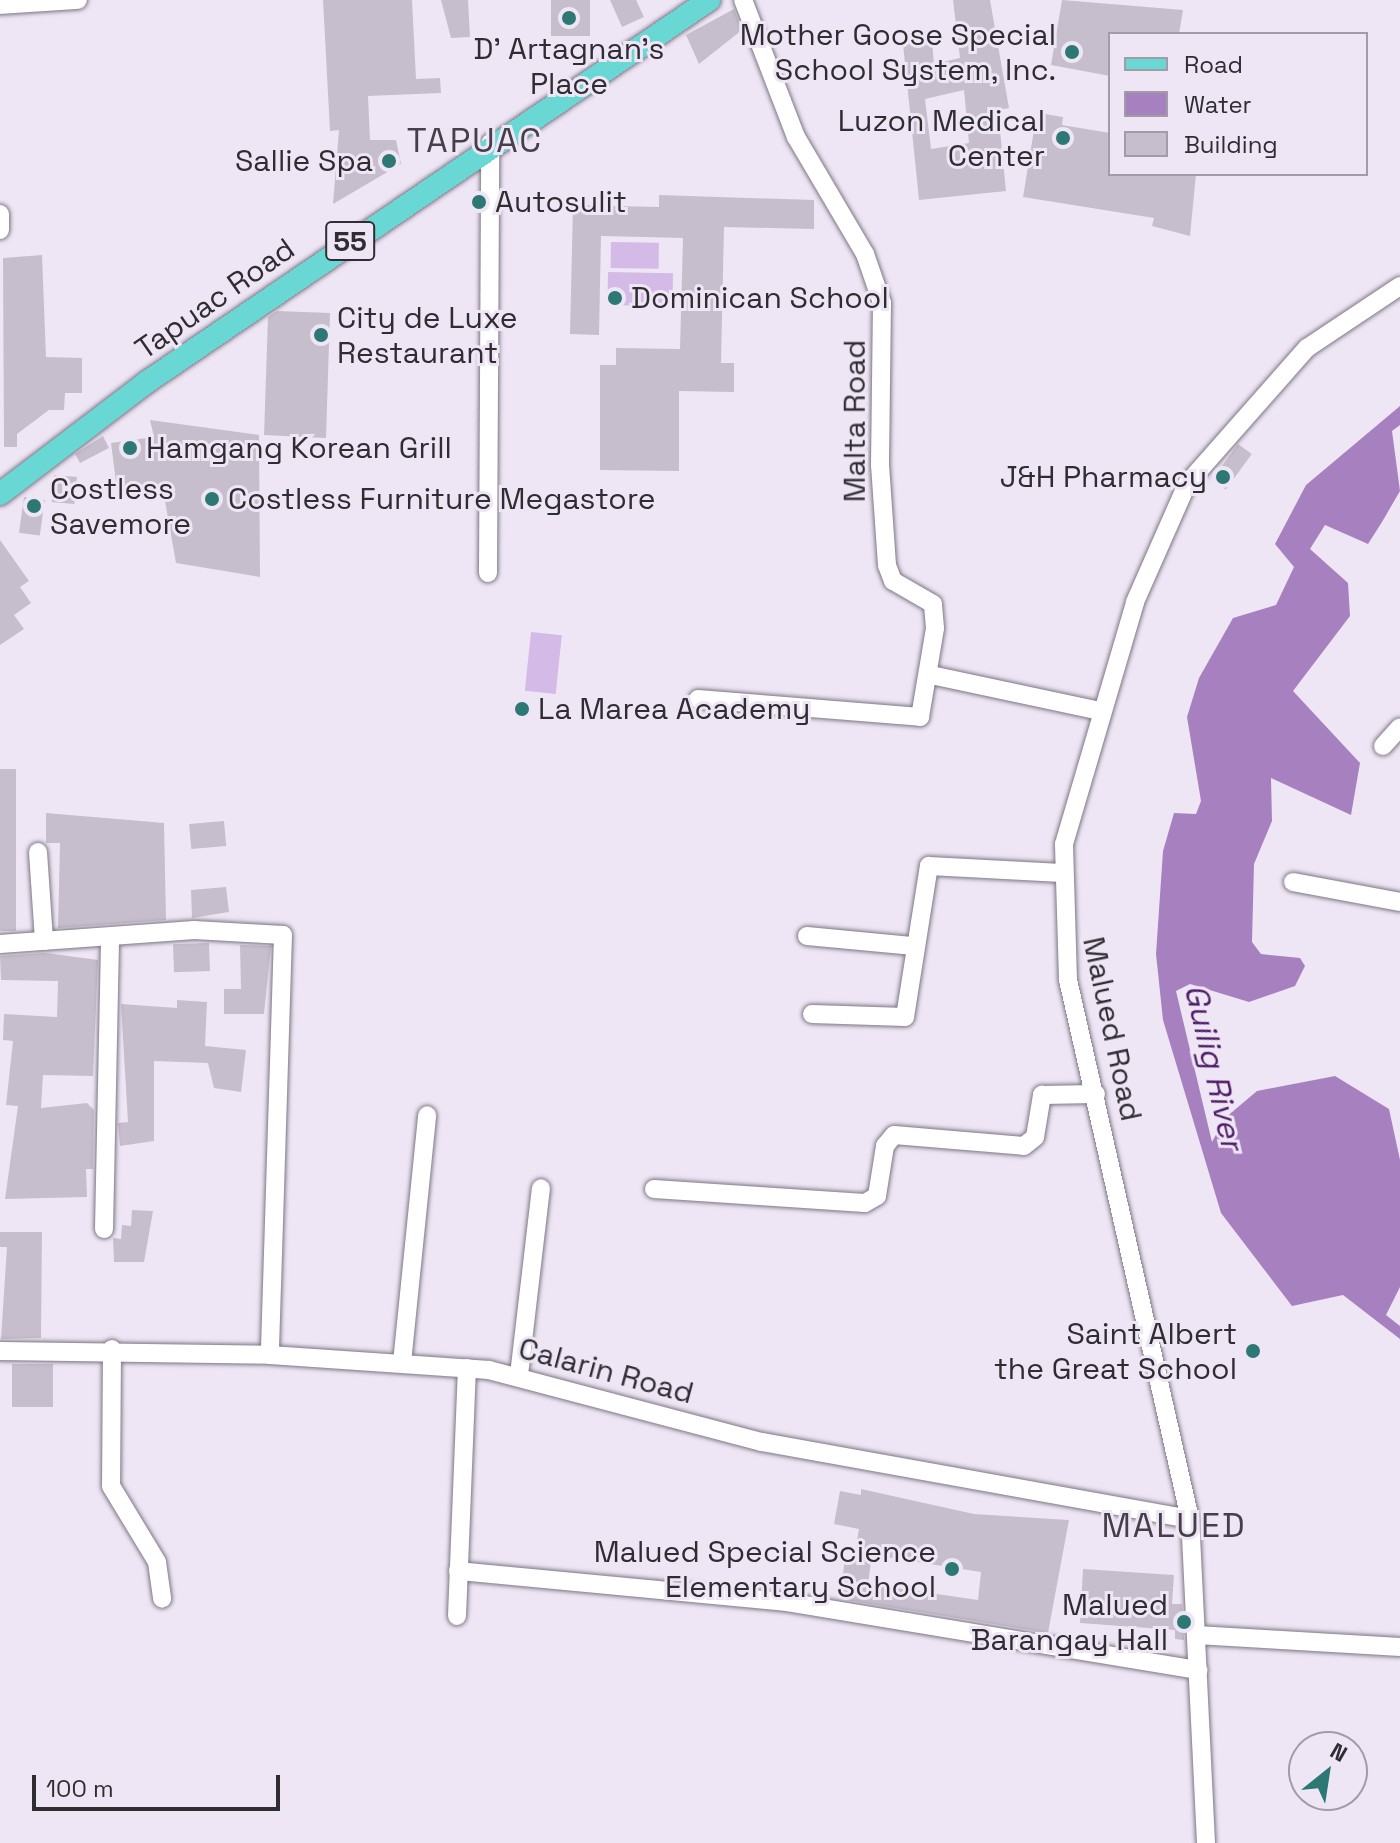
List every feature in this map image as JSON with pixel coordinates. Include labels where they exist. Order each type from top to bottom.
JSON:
[{"type":"main road","name":"Tapuac Road","points":[[0,494],[147,382],[490,143],[709,0]]},
{"type":"street","points":[[0,5],[78,0]]},
{"type":"street","name":"Malta Road","points":[[743,0],[796,137],[865,254],[882,303],[880,465],[887,565],[893,581],[933,604],[931,675]]},
{"type":"street","points":[[488,573],[490,143]]},
{"type":"street","points":[[0,214],[0,230]]},
{"type":"street","name":"Malued Road","points":[[1206,1843],[1190,1519],[1068,980],[1062,873],[1070,808],[1152,555],[1187,484],[1307,348],[1400,286]]},
{"type":"street","points":[[698,699],[920,717],[931,675],[1100,711]]},
{"type":"street","points":[[1383,746],[1400,727]]},
{"type":"street","points":[[38,852],[44,941]]},
{"type":"street","points":[[812,1014],[905,1017],[912,946],[929,866],[1062,873]]},
{"type":"street","points":[[1293,882],[1400,902]]},
{"type":"street","points":[[0,944],[194,930],[283,935],[270,1355]]},
{"type":"street","points":[[807,936],[912,946]]},
{"type":"street","points":[[104,1229],[110,937]]},
{"type":"street","points":[[654,1189],[865,1203],[877,1196],[894,1135],[1024,1146],[1035,1137],[1042,1095],[1096,1094]]},
{"type":"street","points":[[402,1363],[427,1115]]},
{"type":"street","points":[[519,1375],[541,1188]]},
{"type":"street","points":[[112,1349],[111,1486],[157,1562],[162,1599]]},
{"type":"street","name":"Calarin Road","points":[[0,1351],[112,1349],[270,1355],[467,1368],[519,1375],[762,1442],[1190,1519]]},
{"type":"street","points":[[457,1616],[467,1368]]},
{"type":"street","points":[[458,1571],[787,1602],[1198,1670]]},
{"type":"street","points":[[1197,1635],[1400,1647]]},
{"type":"shaded area","points":[[611,242],[659,243],[659,269],[611,268]]},
{"type":"shaded area","points":[[608,272],[673,273],[672,306],[607,305]]},
{"type":"shaded area","points":[[531,632],[562,635],[556,694],[525,691]]},
{"type":"water","points":[[1400,406],[1400,425],[1392,431],[1400,491],[1382,522],[1368,544],[1325,525],[1310,549],[1348,583],[1350,616],[1293,691],[1360,763],[1351,815],[1271,778],[1272,821],[1254,864],[1252,942],[1261,954],[1300,958],[1305,966],[1295,986],[1249,1002],[1190,984],[1176,991],[1212,1142],[1225,1118],[1257,1091],[1335,1076],[1389,1109],[1400,1160],[1400,1287],[1386,1315],[1400,1326],[1400,1339],[1343,1295],[1292,1306],[1221,1213],[1163,1020],[1156,954],[1163,851],[1174,813],[1196,814],[1201,801],[1187,717],[1199,678],[1233,618],[1276,605],[1294,567],[1275,544],[1306,485]]},
{"type":"building","points":[[323,0],[412,0],[416,79],[440,78],[441,93],[368,96],[370,140],[396,140],[401,164],[333,204],[339,130],[330,131]]},
{"type":"building","points":[[441,0],[468,0],[470,37],[451,38]]},
{"type":"building","name":"D' Artagnan's Place","points":[[551,0],[590,0],[590,36],[551,36]]},
{"type":"building","points":[[610,0],[636,0],[644,17],[622,27]]},
{"type":"building","points":[[953,0],[990,0],[1009,108],[998,110],[1006,191],[919,200],[903,44],[932,41],[934,64],[960,58]],"holes":[[[964,90],[969,143],[931,149],[925,99]]]},
{"type":"building","name":"Mother Goose Special School System, Inc.","points":[[1062,0],[1183,10],[1179,32],[1108,32],[1108,76],[1051,65]]},
{"type":"building","points":[[734,9],[742,30],[699,64],[686,35]]},
{"type":"building","points":[[1045,114],[1063,117],[1062,125],[1108,133],[1108,176],[1196,176],[1190,236],[1152,226],[1154,218],[1023,197],[1034,130],[1042,131]]},
{"type":"building","points":[[659,195],[814,200],[814,229],[724,227],[721,363],[734,363],[734,392],[679,391],[679,471],[600,470],[600,365],[616,365],[616,348],[680,349],[683,238],[601,236],[599,335],[570,334],[573,205],[659,207]]},
{"type":"building","points":[[42,255],[46,357],[82,358],[82,393],[65,393],[64,410],[49,410],[17,434],[17,447],[4,447],[3,258]]},
{"type":"building","points":[[277,311],[330,313],[326,438],[264,435],[268,317]]},
{"type":"building","name":"Costless Furniture Megastore","points":[[150,420],[259,435],[260,577],[176,563],[162,484],[117,490],[111,443],[154,437]]},
{"type":"building","points":[[103,436],[109,448],[80,463],[75,454]]},
{"type":"building","points":[[1238,444],[1252,454],[1226,490],[1212,480]]},
{"type":"building","points":[[54,475],[77,477],[75,504],[52,502]]},
{"type":"building","points":[[24,497],[45,500],[40,536],[19,533]]},
{"type":"building","points":[[0,540],[29,581],[20,587],[31,603],[14,615],[24,629],[0,645]]},
{"type":"building","points":[[0,769],[16,769],[16,931],[0,931]]},
{"type":"building","points":[[46,813],[164,823],[166,920],[58,928],[60,843],[46,843]]},
{"type":"building","points":[[224,821],[226,846],[191,849],[189,824]]},
{"type":"building","points":[[226,887],[229,912],[192,918],[191,890]]},
{"type":"building","points":[[209,943],[210,971],[174,972],[173,944]]},
{"type":"building","points":[[240,945],[271,946],[264,1014],[224,1014],[224,989],[241,989]]},
{"type":"building","points":[[46,953],[98,960],[93,1076],[43,1075],[41,1108],[87,1103],[94,1110],[93,1169],[86,1169],[87,1197],[5,1199],[18,1106],[6,1105],[13,1041],[3,1040],[4,1014],[57,1017],[58,981],[1,980],[0,956]]},
{"type":"building","points":[[177,1000],[207,1002],[205,1046],[246,1050],[241,1092],[214,1088],[208,1063],[154,1061],[154,1141],[120,1146],[118,1123],[128,1122],[121,1004],[177,1008]]},
{"type":"building","points":[[132,1210],[153,1211],[144,1262],[114,1262],[113,1238],[121,1239],[122,1225],[131,1226]]},
{"type":"building","points":[[0,1232],[42,1232],[41,1338],[1,1339],[7,1247],[0,1247]]},
{"type":"building","points":[[12,1364],[53,1364],[53,1407],[12,1407]]},
{"type":"building","name":"Malued Special Science Elementary School","points":[[861,1489],[974,1514],[1069,1520],[1048,1633],[840,1599],[845,1557],[854,1558],[859,1529],[834,1524],[840,1491],[861,1495]],"holes":[[[872,1555],[981,1572],[978,1600],[868,1584]]]},
{"type":"building","points":[[1083,1569],[1174,1575],[1172,1604],[1182,1604],[1184,1640],[1175,1639],[1175,1630],[1080,1623]]},
{"type":"place","name":"D' Artagnan's Place","points":[[569,18]]},
{"type":"place","name":"Mother Goose Special School System, Inc.","points":[[1072,52]]},
{"type":"place","name":"Luzon Medical Center","points":[[1063,138]]},
{"type":"place","name":"Sallie Spa","points":[[389,161]]},
{"type":"place","name":"Autosulit","points":[[479,202]]},
{"type":"place","name":"Dominican School","points":[[615,298]]},
{"type":"place","name":"City de Luxe Restaurant","points":[[321,335]]},
{"type":"place","name":"Hamgang Korean Grill","points":[[130,448]]},
{"type":"place","name":"J&H Pharmacy","points":[[1223,477]]},
{"type":"place","name":"Costless Furniture Megastore","points":[[212,499]]},
{"type":"place","name":"Costless Savemore","points":[[34,506]]},
{"type":"place","name":"La Marea Academy","points":[[522,709]]},
{"type":"place","name":"Saint Albert the Great School","points":[[1253,1351]]},
{"type":"place","name":"Malued Special Science Elementary School","points":[[952,1569]]},
{"type":"place","name":"Malued Barangay Hall","points":[[1184,1622]]},
{"type":"district","name":"TAPUAC","points":[[475,141]]},
{"type":"district","name":"MALUED","points":[[1174,1526]]},
{"type":"water label","name":"Guilig River","points":[[1214,1067]]}]
